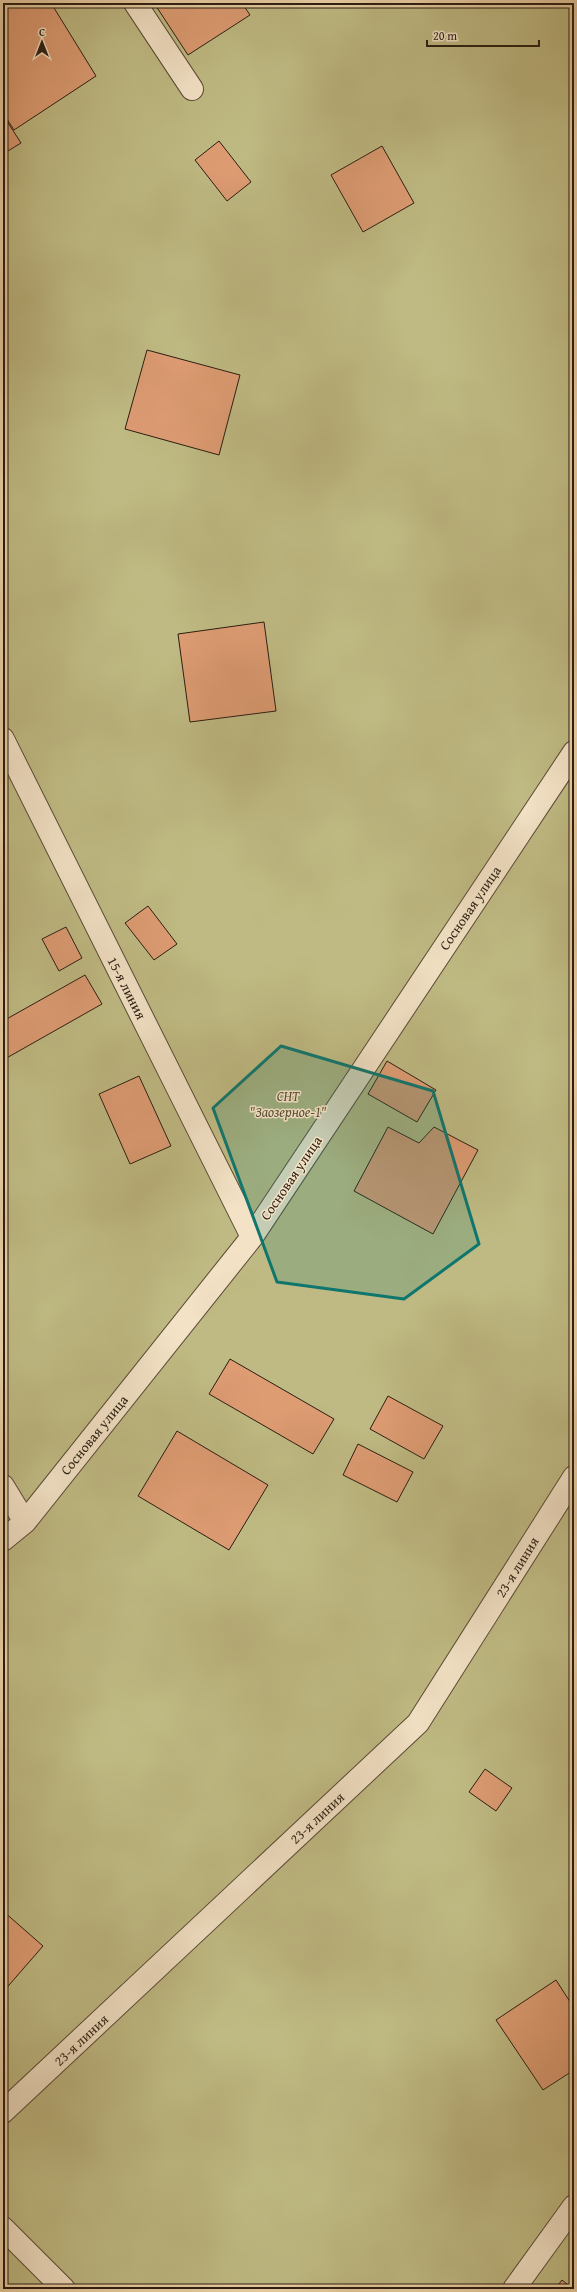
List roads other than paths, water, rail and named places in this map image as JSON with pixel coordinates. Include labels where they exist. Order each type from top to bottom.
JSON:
[{"type":"street","points":[[135,3],[192,89]]},
{"type":"street","name":"15-я линия","points":[[3,739],[252,1237]]},
{"type":"street","name":"Сосновая улица","points":[[3,1540],[25,1522],[252,1237],[574,752]]},
{"type":"street","name":"23-я линия","points":[[3,2112],[418,1723],[574,1477]]},
{"type":"street","points":[[3,1486],[25,1522]]},
{"type":"street","points":[[514,2289],[574,2206]]},
{"type":"street","points":[[3,2228],[64,2289]]},
{"type":"park label","name":"СНТ \"Заозерное-1\"","points":[[288,1104]]}]
